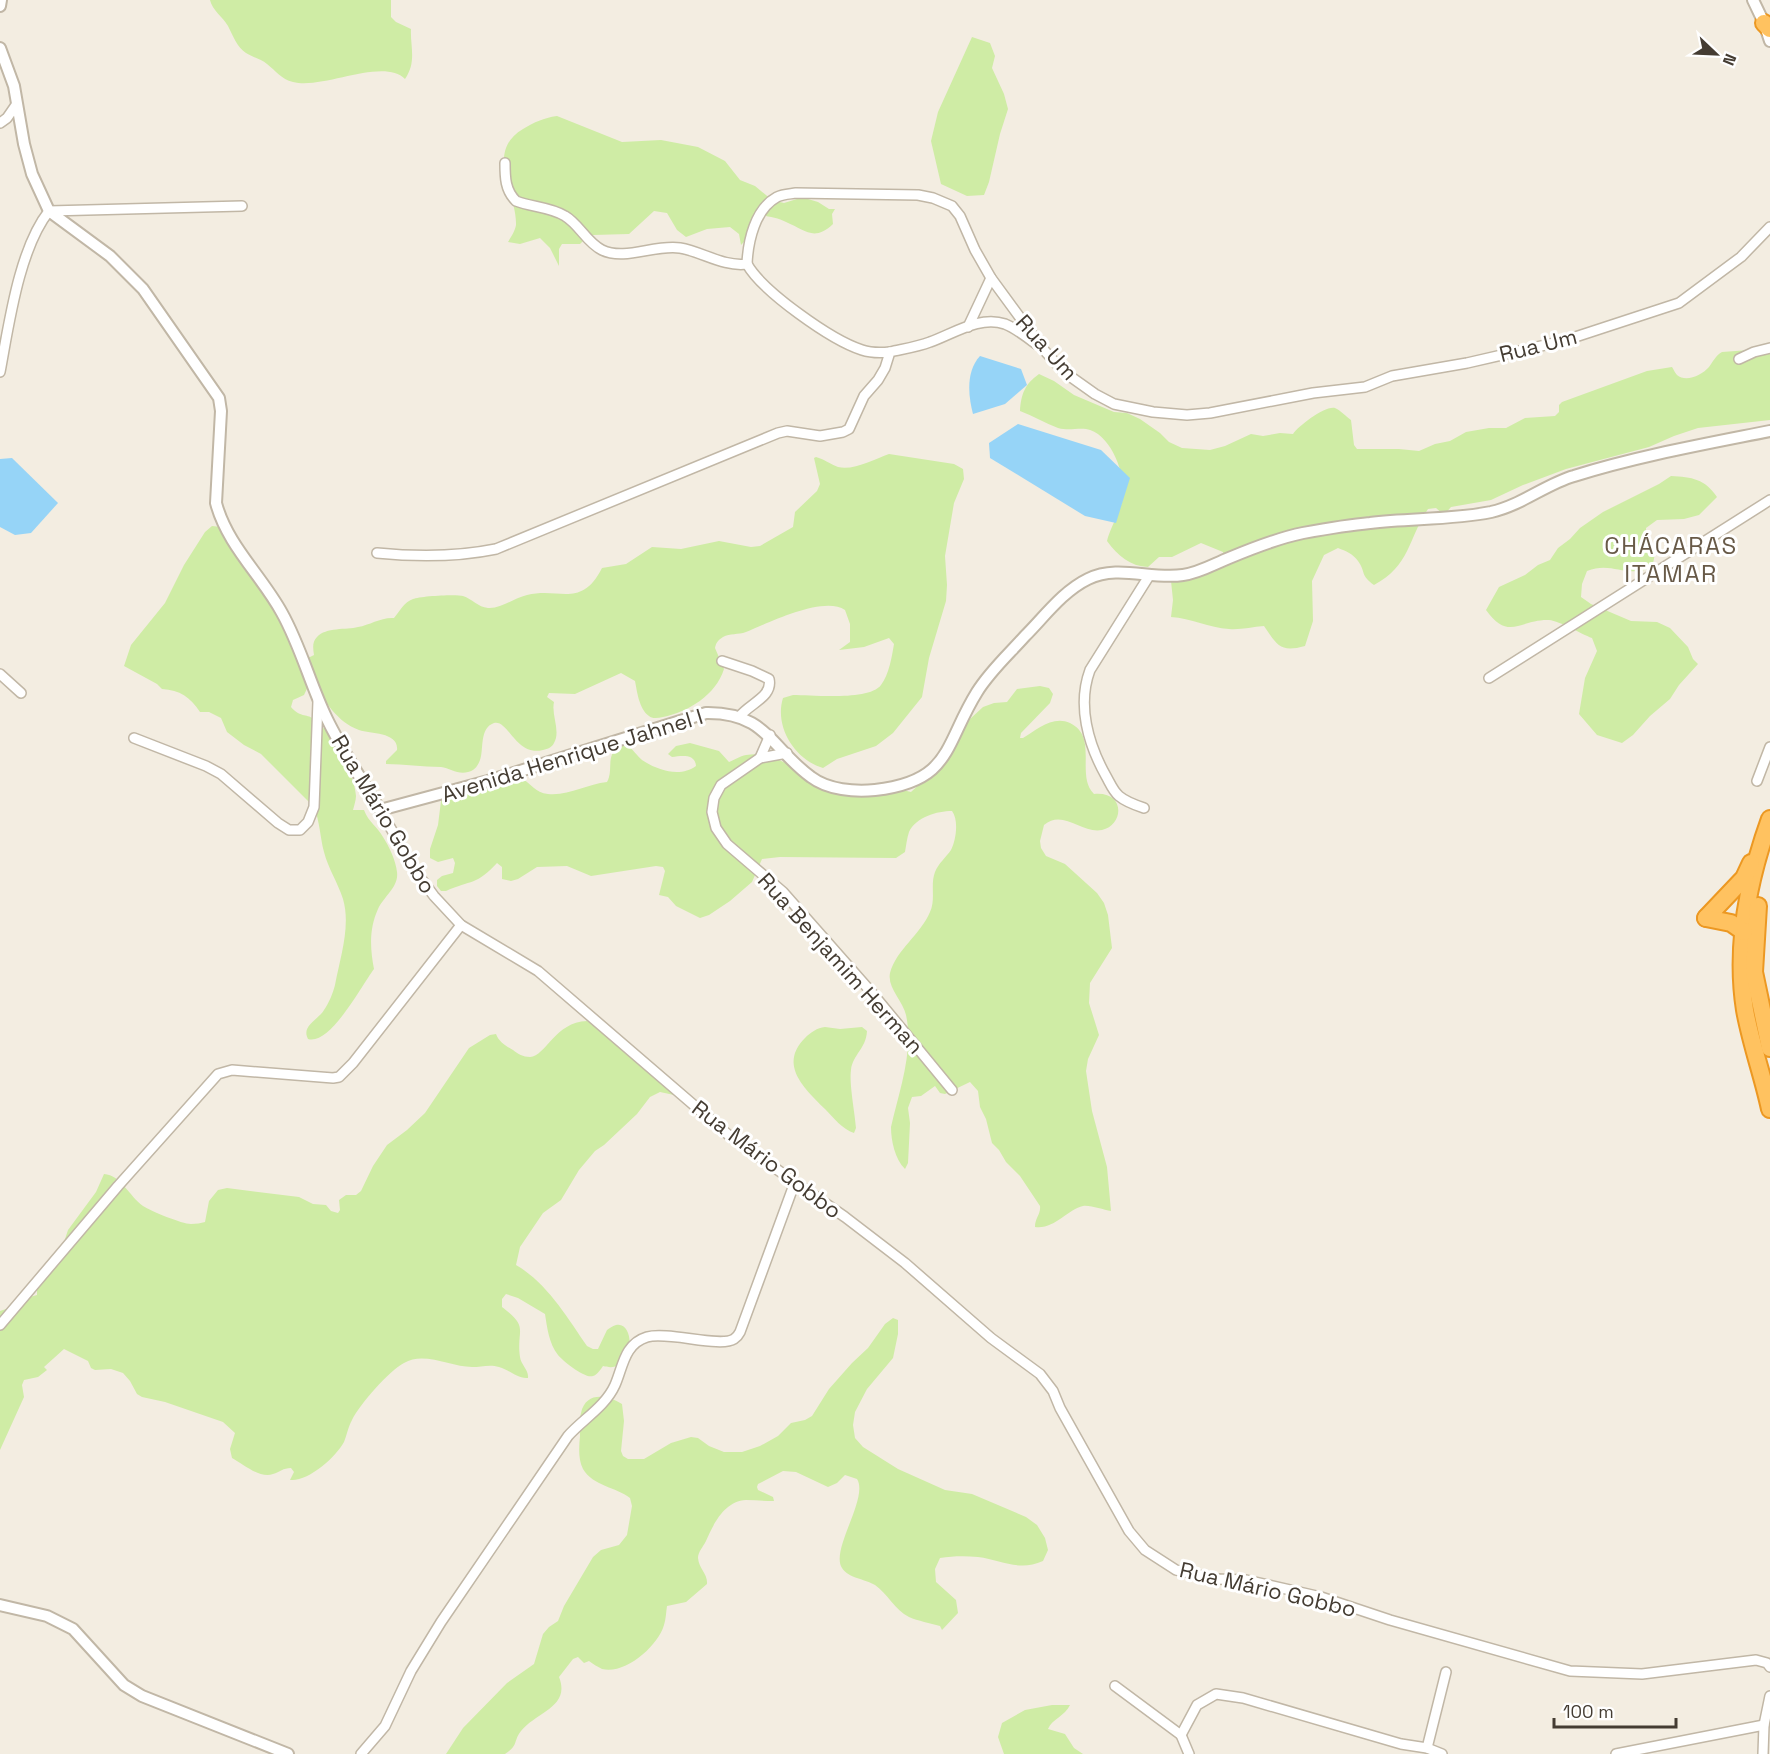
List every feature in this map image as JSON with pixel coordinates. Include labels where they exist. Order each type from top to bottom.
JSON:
[{"type":"highway","points":[[1744,932],[1731,923],[1706,918],[1744,878],[1769,823]]},
{"type":"highway","points":[[1769,823],[1753,874],[1744,932],[1743,979],[1745,1010],[1770,1109]]},
{"type":"highway","points":[[1769,1042],[1754,972],[1760,893],[1770,856]]},
{"type":"street","points":[[0,6],[1,0]]},
{"type":"street","points":[[1753,0],[1767,26],[1770,42]]},
{"type":"street","points":[[0,48],[14,86],[16,105],[33,174],[49,211]]},
{"type":"street","points":[[0,123],[7,118],[16,105]]},
{"type":"street","points":[[505,163],[506,183],[510,195],[516,201],[564,215],[603,251],[635,253],[661,248],[680,248],[726,263],[747,264],[764,286],[830,335],[862,350],[876,353],[890,352],[932,341],[968,327],[993,322],[1005,324],[1043,349]]},
{"type":"street","name":"Rua Um","points":[[747,264],[748,245],[755,224],[764,209],[780,195],[796,193],[918,195],[933,198],[952,206],[960,216],[991,278],[1043,349],[1064,372],[1114,404],[1153,412],[1187,415],[1239,408],[1313,393],[1365,387],[1392,376],[1467,363],[1563,341],[1679,303],[1741,257],[1770,227]]},
{"type":"street","points":[[49,211],[242,206]]},
{"type":"street","points":[[0,372],[22,269],[32,239],[49,211]]},
{"type":"street","name":"Rua Mário Gobbo","points":[[49,211],[110,256],[143,289],[219,399],[221,411],[216,488],[219,515],[228,533],[275,600],[294,635],[327,720],[417,873],[434,896],[461,925],[538,971],[706,1118],[876,1240],[991,1338],[1040,1374],[1053,1391],[1060,1408],[1129,1531],[1145,1550],[1176,1570],[1217,1579],[1246,1580],[1322,1598],[1390,1620],[1570,1671],[1642,1674],[1756,1660],[1767,1663],[1770,1667]]},
{"type":"street","points":[[968,327],[991,278]]},
{"type":"street","points":[[1738,359],[1770,348]]},
{"type":"street","points":[[377,553],[410,557],[470,554],[496,549],[778,433],[796,431],[820,436],[843,432],[851,426],[864,396],[879,380],[890,352]]},
{"type":"street","name":"Avenida Henrique Jahnel I","points":[[380,810],[488,781],[706,713],[722,713],[755,724],[770,735],[810,777],[836,788],[875,790],[918,779],[931,771],[950,748],[977,692],[992,671],[1064,596],[1080,583],[1108,572],[1167,577],[1188,575],[1256,546],[1302,533],[1372,522],[1422,520],[1494,511],[1530,498],[1570,477],[1634,460],[1770,431]]},
{"type":"street","points":[[1489,678],[1770,500]]},
{"type":"street","points":[[1144,808],[1128,802],[1117,794],[1094,756],[1083,708],[1084,685],[1090,670],[1149,576]]},
{"type":"street","points":[[722,661],[769,679],[770,689],[767,694],[747,707],[739,717]]},
{"type":"street","points":[[0,674],[21,693]]},
{"type":"street","points":[[134,738],[221,774],[278,823],[289,830],[300,830],[308,822],[314,807],[318,699]]},
{"type":"street","points":[[760,758],[770,735]]},
{"type":"street","points":[[1757,781],[1770,747]]},
{"type":"street","points":[[760,758],[787,753]]},
{"type":"street","name":"Rua Benjamim Herman","points":[[760,758],[722,785],[714,798],[712,812],[716,828],[727,844],[783,892],[873,994],[952,1090]]},
{"type":"street","points":[[0,1325],[118,1186],[218,1074],[232,1070],[339,1077],[353,1063],[461,925]]},
{"type":"street","points":[[361,1754],[385,1726],[411,1671],[441,1622],[568,1436],[604,1401],[615,1385],[626,1354],[637,1342],[659,1335],[718,1341],[732,1340],[740,1332],[795,1182]]},
{"type":"street","points":[[0,1605],[47,1616],[73,1629],[124,1685],[142,1696],[288,1754]]},
{"type":"street","points":[[1427,1748],[1446,1672]]},
{"type":"street","points":[[1115,1686],[1180,1734],[1189,1754]]},
{"type":"street","points":[[1180,1734],[1197,1705],[1216,1694],[1243,1698],[1442,1754]]},
{"type":"street","points":[[1763,1754],[1764,1725],[1770,1696]]},
{"type":"street","points":[[1616,1754],[1764,1725]]},
{"type":"green space","points":[[210,0],[391,0],[391,17],[411,29],[412,54],[409,73],[405,79],[395,73],[382,71],[320,82],[289,81],[265,62],[243,51]]},
{"type":"green space","points":[[972,37],[990,43],[995,56],[992,68],[1008,109],[984,195],[967,196],[941,184],[931,141],[938,112]]},
{"type":"green space","points":[[557,116],[622,142],[661,140],[698,147],[725,161],[740,180],[755,186],[772,200],[784,203],[797,199],[808,199],[829,209],[835,209],[832,214],[833,224],[820,232],[810,233],[762,215],[756,229],[741,245],[739,234],[730,227],[707,229],[686,237],[677,230],[667,213],[654,211],[629,234],[593,235],[580,244],[562,244],[559,249],[559,266],[550,248],[540,238],[520,244],[508,242],[516,225],[504,161],[506,149],[512,138],[535,122]]},
{"type":"green space","points":[[1763,349],[1770,351],[1770,420],[1698,428],[1649,447],[1566,469],[1491,500],[1451,507],[1444,515],[1436,508],[1428,509],[1402,561],[1386,578],[1374,585],[1365,576],[1356,559],[1349,553],[1338,548],[1324,555],[1312,581],[1313,621],[1305,646],[1297,648],[1280,646],[1264,626],[1229,629],[1171,617],[1173,600],[1171,581],[1224,556],[1223,552],[1201,543],[1172,557],[1159,557],[1148,567],[1136,565],[1125,559],[1107,541],[1123,497],[1119,467],[1109,446],[1095,432],[1086,429],[1058,428],[1020,411],[1021,399],[1025,390],[1039,374],[1074,395],[1114,412],[1127,413],[1140,419],[1169,442],[1182,448],[1210,450],[1251,434],[1263,436],[1280,433],[1293,434],[1312,417],[1335,408],[1351,420],[1354,445],[1357,449],[1419,451],[1450,441],[1466,432],[1506,428],[1525,418],[1555,416],[1562,402],[1647,371],[1672,367],[1677,375],[1689,378],[1706,370],[1722,352]]},
{"type":"green space","points":[[889,454],[954,464],[963,469],[964,479],[954,503],[945,556],[946,601],[929,658],[922,697],[893,733],[876,746],[837,759],[823,768],[804,758],[789,741],[782,720],[783,698],[793,695],[853,695],[875,690],[886,676],[894,644],[889,638],[864,647],[839,650],[850,642],[850,624],[845,610],[836,606],[810,608],[746,632],[721,638],[715,648],[724,669],[715,687],[700,701],[672,715],[657,718],[649,716],[641,704],[635,681],[621,673],[575,694],[549,693],[547,697],[554,702],[556,728],[556,738],[552,746],[534,751],[526,748],[499,723],[494,723],[486,729],[484,734],[481,756],[476,768],[464,773],[441,767],[386,764],[386,761],[397,750],[394,740],[359,730],[344,722],[310,682],[304,695],[293,700],[291,707],[298,713],[314,719],[336,744],[347,765],[354,786],[356,798],[353,810],[364,810],[381,833],[394,858],[397,877],[378,909],[373,924],[371,946],[374,969],[335,1024],[317,1039],[308,1039],[306,1034],[308,1027],[324,1010],[335,985],[346,920],[343,899],[326,858],[314,807],[261,754],[227,732],[221,718],[209,712],[200,712],[184,695],[162,689],[124,666],[131,645],[165,603],[184,565],[205,532],[212,526],[221,527],[305,656],[310,657],[314,655],[314,641],[321,634],[394,618],[407,602],[417,598],[459,595],[481,606],[493,608],[527,595],[578,592],[594,581],[602,568],[626,564],[652,547],[681,549],[719,541],[751,547],[760,546],[793,527],[795,512],[817,491],[820,484],[814,458],[844,468],[864,464]]},
{"type":"green space","points":[[1671,476],[1697,480],[1708,486],[1717,497],[1699,515],[1684,519],[1657,520],[1646,528],[1647,542],[1655,554],[1652,568],[1634,571],[1596,568],[1587,571],[1582,584],[1581,597],[1591,604],[1631,621],[1657,622],[1670,628],[1688,647],[1698,664],[1670,699],[1622,743],[1597,735],[1579,714],[1585,678],[1597,651],[1592,638],[1549,620],[1508,627],[1494,620],[1486,610],[1499,587],[1550,560],[1558,548],[1580,528],[1603,512]]},
{"type":"green space","points":[[1040,686],[1049,688],[1053,694],[1050,703],[1021,733],[1020,738],[1057,721],[1070,723],[1079,729],[1085,747],[1086,777],[1089,786],[1094,794],[1104,794],[1112,798],[1118,809],[1115,822],[1102,830],[1087,829],[1065,821],[1051,821],[1044,825],[1040,841],[1046,856],[1065,864],[1097,893],[1108,915],[1112,948],[1090,983],[1089,1003],[1099,1035],[1088,1059],[1086,1071],[1092,1111],[1107,1167],[1111,1211],[1083,1206],[1055,1222],[1035,1227],[1040,1206],[1020,1176],[992,1143],[986,1119],[980,1107],[978,1091],[970,1082],[945,1094],[940,1093],[935,1086],[921,1096],[912,1097],[908,1108],[910,1123],[908,1163],[905,1169],[896,1155],[891,1127],[907,1057],[908,1029],[906,1015],[891,984],[890,973],[898,957],[921,928],[930,912],[935,872],[951,850],[954,841],[956,825],[952,811],[940,812],[917,822],[909,832],[905,852],[896,858],[780,857],[762,859],[752,882],[730,901],[709,915],[700,918],[676,906],[668,897],[659,895],[665,871],[663,867],[656,866],[591,876],[567,866],[537,867],[511,881],[502,879],[502,867],[497,863],[473,881],[446,891],[441,891],[437,886],[437,880],[453,873],[455,863],[453,858],[438,862],[430,858],[430,849],[438,825],[441,801],[458,790],[507,777],[521,778],[536,790],[548,794],[563,793],[607,782],[613,753],[625,745],[630,747],[642,760],[655,767],[683,772],[696,766],[693,759],[687,756],[672,757],[668,754],[676,746],[690,743],[719,751],[729,762],[746,755],[758,754],[778,760],[807,775],[828,782],[911,792],[948,758],[970,719],[983,707],[1007,702],[1017,689]]},
{"type":"green space","points":[[587,1021],[618,1041],[676,1092],[674,1095],[660,1092],[650,1097],[637,1114],[595,1151],[579,1170],[561,1200],[543,1213],[520,1247],[516,1265],[547,1291],[587,1346],[598,1349],[607,1330],[616,1325],[623,1326],[629,1338],[629,1347],[622,1363],[614,1367],[603,1366],[593,1376],[580,1372],[564,1361],[555,1351],[545,1314],[518,1298],[506,1294],[502,1299],[502,1307],[519,1325],[520,1357],[528,1378],[520,1377],[496,1366],[472,1367],[429,1359],[404,1363],[383,1380],[361,1405],[344,1442],[335,1455],[313,1473],[297,1480],[290,1480],[294,1472],[291,1468],[268,1475],[252,1470],[232,1458],[230,1449],[235,1433],[223,1422],[165,1402],[142,1397],[137,1394],[123,1373],[111,1369],[95,1370],[91,1368],[88,1361],[64,1349],[44,1367],[47,1370],[38,1377],[24,1380],[22,1385],[24,1397],[0,1450],[0,1311],[21,1304],[37,1295],[37,1283],[56,1266],[68,1230],[96,1192],[104,1174],[120,1182],[143,1206],[187,1223],[205,1222],[209,1201],[218,1190],[227,1188],[299,1197],[313,1204],[326,1205],[331,1211],[338,1213],[339,1200],[346,1195],[356,1195],[361,1191],[373,1166],[387,1145],[425,1113],[469,1048],[490,1035],[496,1034],[505,1045],[521,1055],[530,1057],[541,1051],[567,1027]]},
{"type":"green space","points":[[825,1027],[840,1029],[862,1027],[867,1031],[851,1070],[851,1091],[856,1128],[854,1133],[838,1123],[810,1093],[797,1076],[794,1067],[797,1048],[810,1034]]},
{"type":"green space","points":[[893,1318],[898,1320],[898,1334],[893,1358],[867,1389],[855,1412],[853,1425],[855,1438],[863,1447],[898,1469],[945,1490],[972,1494],[1026,1517],[1037,1525],[1045,1538],[1048,1550],[1043,1561],[1018,1565],[978,1557],[940,1558],[935,1569],[936,1582],[956,1600],[958,1613],[942,1630],[940,1626],[916,1620],[904,1614],[875,1585],[852,1576],[842,1568],[841,1549],[858,1498],[857,1479],[845,1475],[837,1483],[828,1487],[796,1472],[783,1471],[758,1484],[757,1487],[758,1490],[773,1497],[774,1501],[738,1501],[720,1515],[698,1556],[707,1584],[686,1602],[667,1606],[661,1633],[648,1650],[621,1668],[611,1670],[602,1669],[589,1661],[584,1663],[578,1657],[573,1659],[559,1677],[561,1687],[556,1702],[527,1724],[514,1745],[505,1754],[446,1754],[463,1728],[507,1683],[534,1664],[543,1634],[558,1621],[564,1606],[593,1557],[601,1550],[619,1545],[627,1535],[632,1506],[630,1498],[587,1475],[581,1465],[580,1419],[587,1401],[604,1397],[622,1404],[624,1421],[621,1451],[628,1459],[644,1459],[671,1443],[691,1437],[698,1438],[709,1446],[724,1452],[742,1452],[760,1446],[778,1436],[791,1423],[812,1416],[829,1389],[868,1348],[885,1324]]},
{"type":"green space","points":[[1052,1705],[1070,1705],[1048,1729],[1065,1734],[1074,1748],[1083,1754],[1004,1754],[998,1737],[1002,1723],[1025,1710]]},
{"type":"water","points":[[980,356],[1021,369],[1027,385],[1005,404],[973,414],[969,384],[972,369]]},
{"type":"water","points":[[1018,424],[1101,450],[1130,478],[1116,523],[1085,516],[990,458],[989,443]]},
{"type":"water","points":[[12,458],[58,503],[31,533],[15,535],[0,527],[0,459]]},
{"type":"district","name":"CHÁCARAS ITAMAR","points":[[1671,559]]}]
